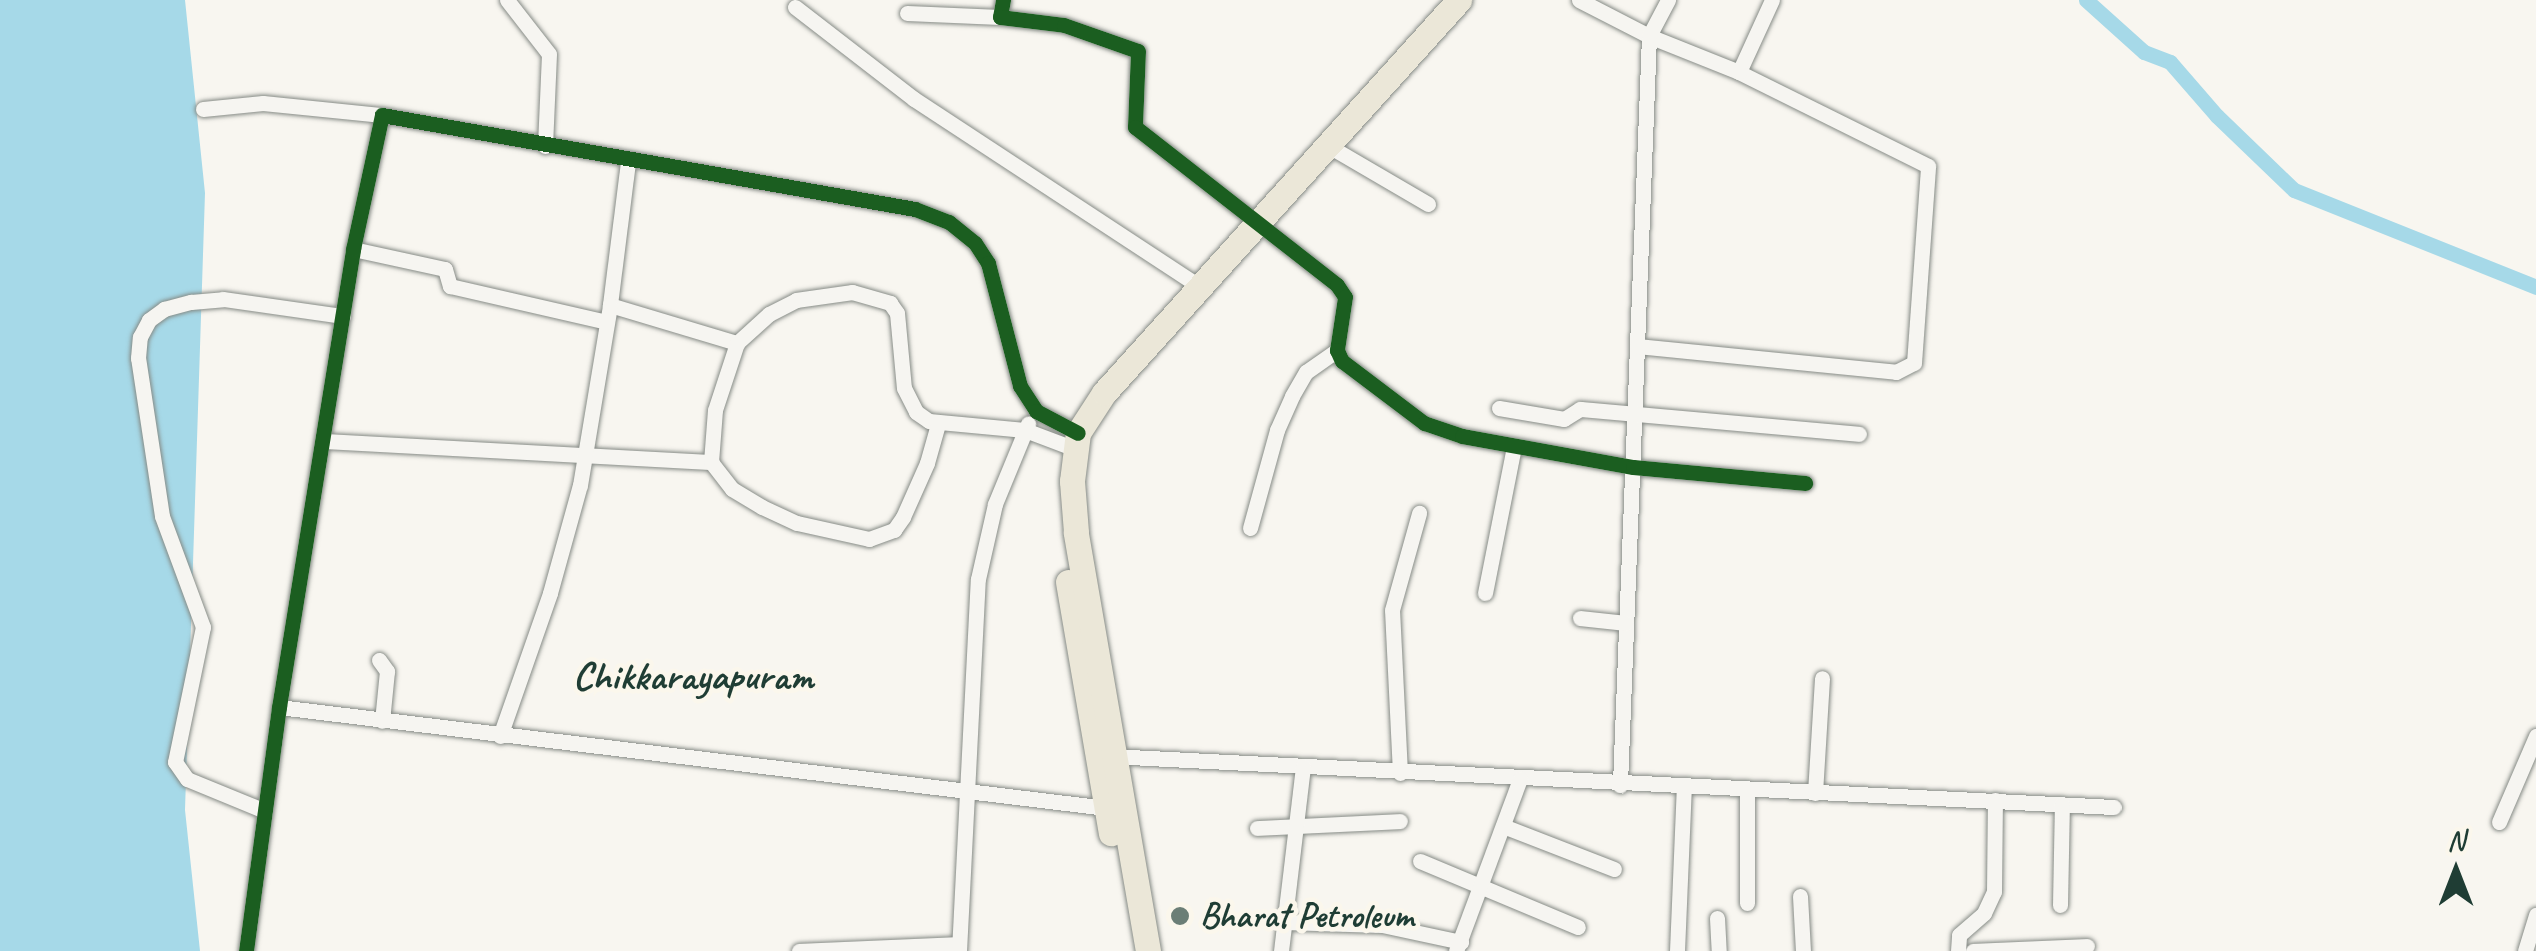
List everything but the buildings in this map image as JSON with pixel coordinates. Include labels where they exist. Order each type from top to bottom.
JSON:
[{"type":"main road","points":[[1148,951],[1059,532],[1069,439],[1082,393],[1250,218],[1436,0]]},
{"type":"main road","points":[[1250,218],[1327,145],[1459,0]]},
{"type":"main road","points":[[1107,757],[1106,808],[1132,951]]},
{"type":"street","points":[[507,0],[549,54],[545,146]]},
{"type":"street","points":[[1579,0],[1649,36],[1738,72],[1928,166],[1914,363],[1896,372],[1637,346]]},
{"type":"street","points":[[1620,785],[1649,36],[1668,0]]},
{"type":"street","points":[[1738,72],[1772,0]]},
{"type":"street","points":[[795,7],[914,99],[1193,281]]},
{"type":"street","points":[[907,14],[1002,8],[1138,51],[1136,127],[1337,285],[1345,297],[1337,350],[1342,361],[1424,423],[1443,432],[1632,468],[1805,483]]},
{"type":"street","points":[[203,109],[263,103],[382,116],[628,162],[915,209],[948,222],[974,243],[988,262],[1014,370],[1036,411],[1069,439]]},
{"type":"street","points":[[246,951],[279,707],[353,249],[382,116]]},
{"type":"street","points":[[1327,145],[1428,204]]},
{"type":"street","points":[[500,736],[559,564],[584,457],[628,162]]},
{"type":"street","points":[[353,249],[445,268],[450,286],[608,313],[737,343]]},
{"type":"street","points":[[938,424],[928,463],[904,517],[894,530],[869,539],[798,523],[762,507],[732,489],[712,462],[715,410],[737,343],[768,314],[796,300],[826,293],[876,296],[890,303],[897,314],[904,388],[916,412],[938,424],[1025,430],[1069,439]]},
{"type":"street","points":[[265,812],[187,779],[175,762],[203,627],[162,516],[138,358],[140,337],[149,320],[164,310],[191,302],[223,299],[343,316]]},
{"type":"street","points":[[1250,528],[1277,430],[1292,396],[1306,372],[1337,350]]},
{"type":"street","points":[[1499,408],[1564,419],[1580,409],[1859,434]]},
{"type":"street","points":[[799,951],[959,947],[978,579],[995,504],[1036,411]]},
{"type":"street","points":[[323,440],[712,462]]},
{"type":"street","points":[[1485,593],[1514,446]]},
{"type":"street","points":[[1400,772],[1392,610],[1419,513]]},
{"type":"street","points":[[1580,618],[1626,623]]},
{"type":"street","points":[[379,660],[387,671],[382,721]]},
{"type":"street","points":[[1816,792],[1822,678]]},
{"type":"street","points":[[279,707],[1106,808]]},
{"type":"street","points":[[2499,822],[2536,736]]},
{"type":"street","points":[[1107,757],[1620,785],[2114,806]]},
{"type":"street","points":[[1281,951],[1302,766]]},
{"type":"street","points":[[1284,922],[1382,925],[1459,946],[1520,779]]},
{"type":"street","points":[[1677,951],[1684,787]]},
{"type":"street","points":[[1746,903],[1747,790]]},
{"type":"street","points":[[1958,951],[1959,936],[1984,913],[1994,892],[1995,800]]},
{"type":"street","points":[[2060,905],[2062,804]]},
{"type":"street","points":[[1256,828],[1400,821]]},
{"type":"street","points":[[1503,826],[1614,870]]},
{"type":"street","points":[[1420,861],[1578,928]]},
{"type":"street","points":[[1800,896],[1803,951]]},
{"type":"street","points":[[2525,951],[2536,915]]},
{"type":"street","points":[[1717,918],[1719,951]]},
{"type":"street","points":[[1974,951],[2087,946]]},
{"type":"water","points":[[0,0],[185,0],[205,193],[185,810],[200,951],[0,951]]},
{"type":"waterway","points":[[2086,0],[2144,52],[2170,62],[2217,116],[2294,190],[2536,287]]},
{"type":"cycle path","points":[[1003,0],[1000,17],[1064,25],[1138,51],[1135,127],[1337,285],[1345,297],[1337,350],[1342,361],[1424,423],[1462,436],[1633,467],[1805,483]]},
{"type":"cycle path","points":[[246,951],[279,707],[353,249],[382,115],[915,209],[949,222],[975,243],[988,263],[1020,386],[1036,411],[1078,433]]},
{"type":"place","name":"Bharat Petroleum","points":[[1180,916]]},
{"type":"district","name":"Chikkarayapuram","points":[[693,676]]}]
